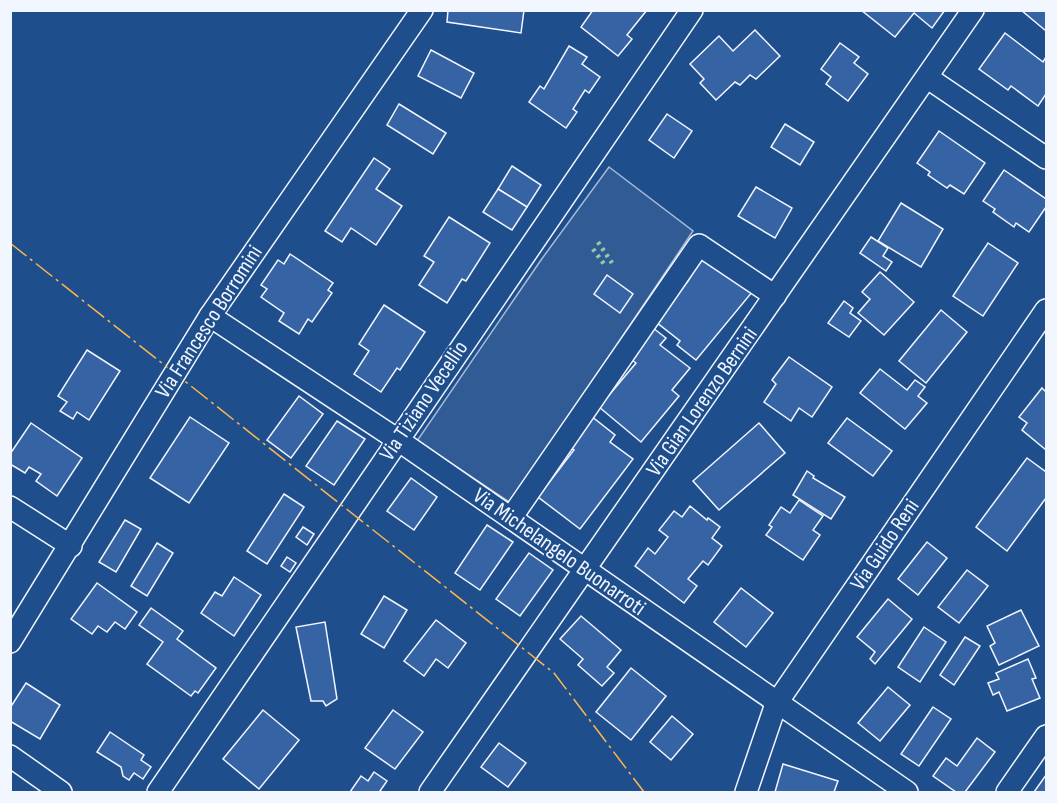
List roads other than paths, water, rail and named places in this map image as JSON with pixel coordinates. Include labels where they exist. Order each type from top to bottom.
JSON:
[{"type":"street","name":"Via Francesco Borromini","points":[[10,642],[210,316],[422,10]]},
{"type":"street","name":"Via Tiziano Vecellio","points":[[158,792],[692,10]]},
{"type":"street","name":"Via Gian Lorenzo Bernini","points":[[430,792],[928,78],[973,10]]},
{"type":"street","points":[[928,78],[1047,158]]},
{"type":"street","points":[[511,519],[699,245],[775,296]]},
{"type":"street","name":"Via Guido Reni","points":[[746,792],[776,704],[1047,310]]},
{"type":"street","name":"Via Michelangelo Buonarroti","points":[[210,316],[398,440],[776,704],[907,792]]},
{"type":"street","points":[[10,507],[71,546]]},
{"type":"street","points":[[1007,792],[1047,736]]},
{"type":"street","points":[[10,756],[62,792]]}]
